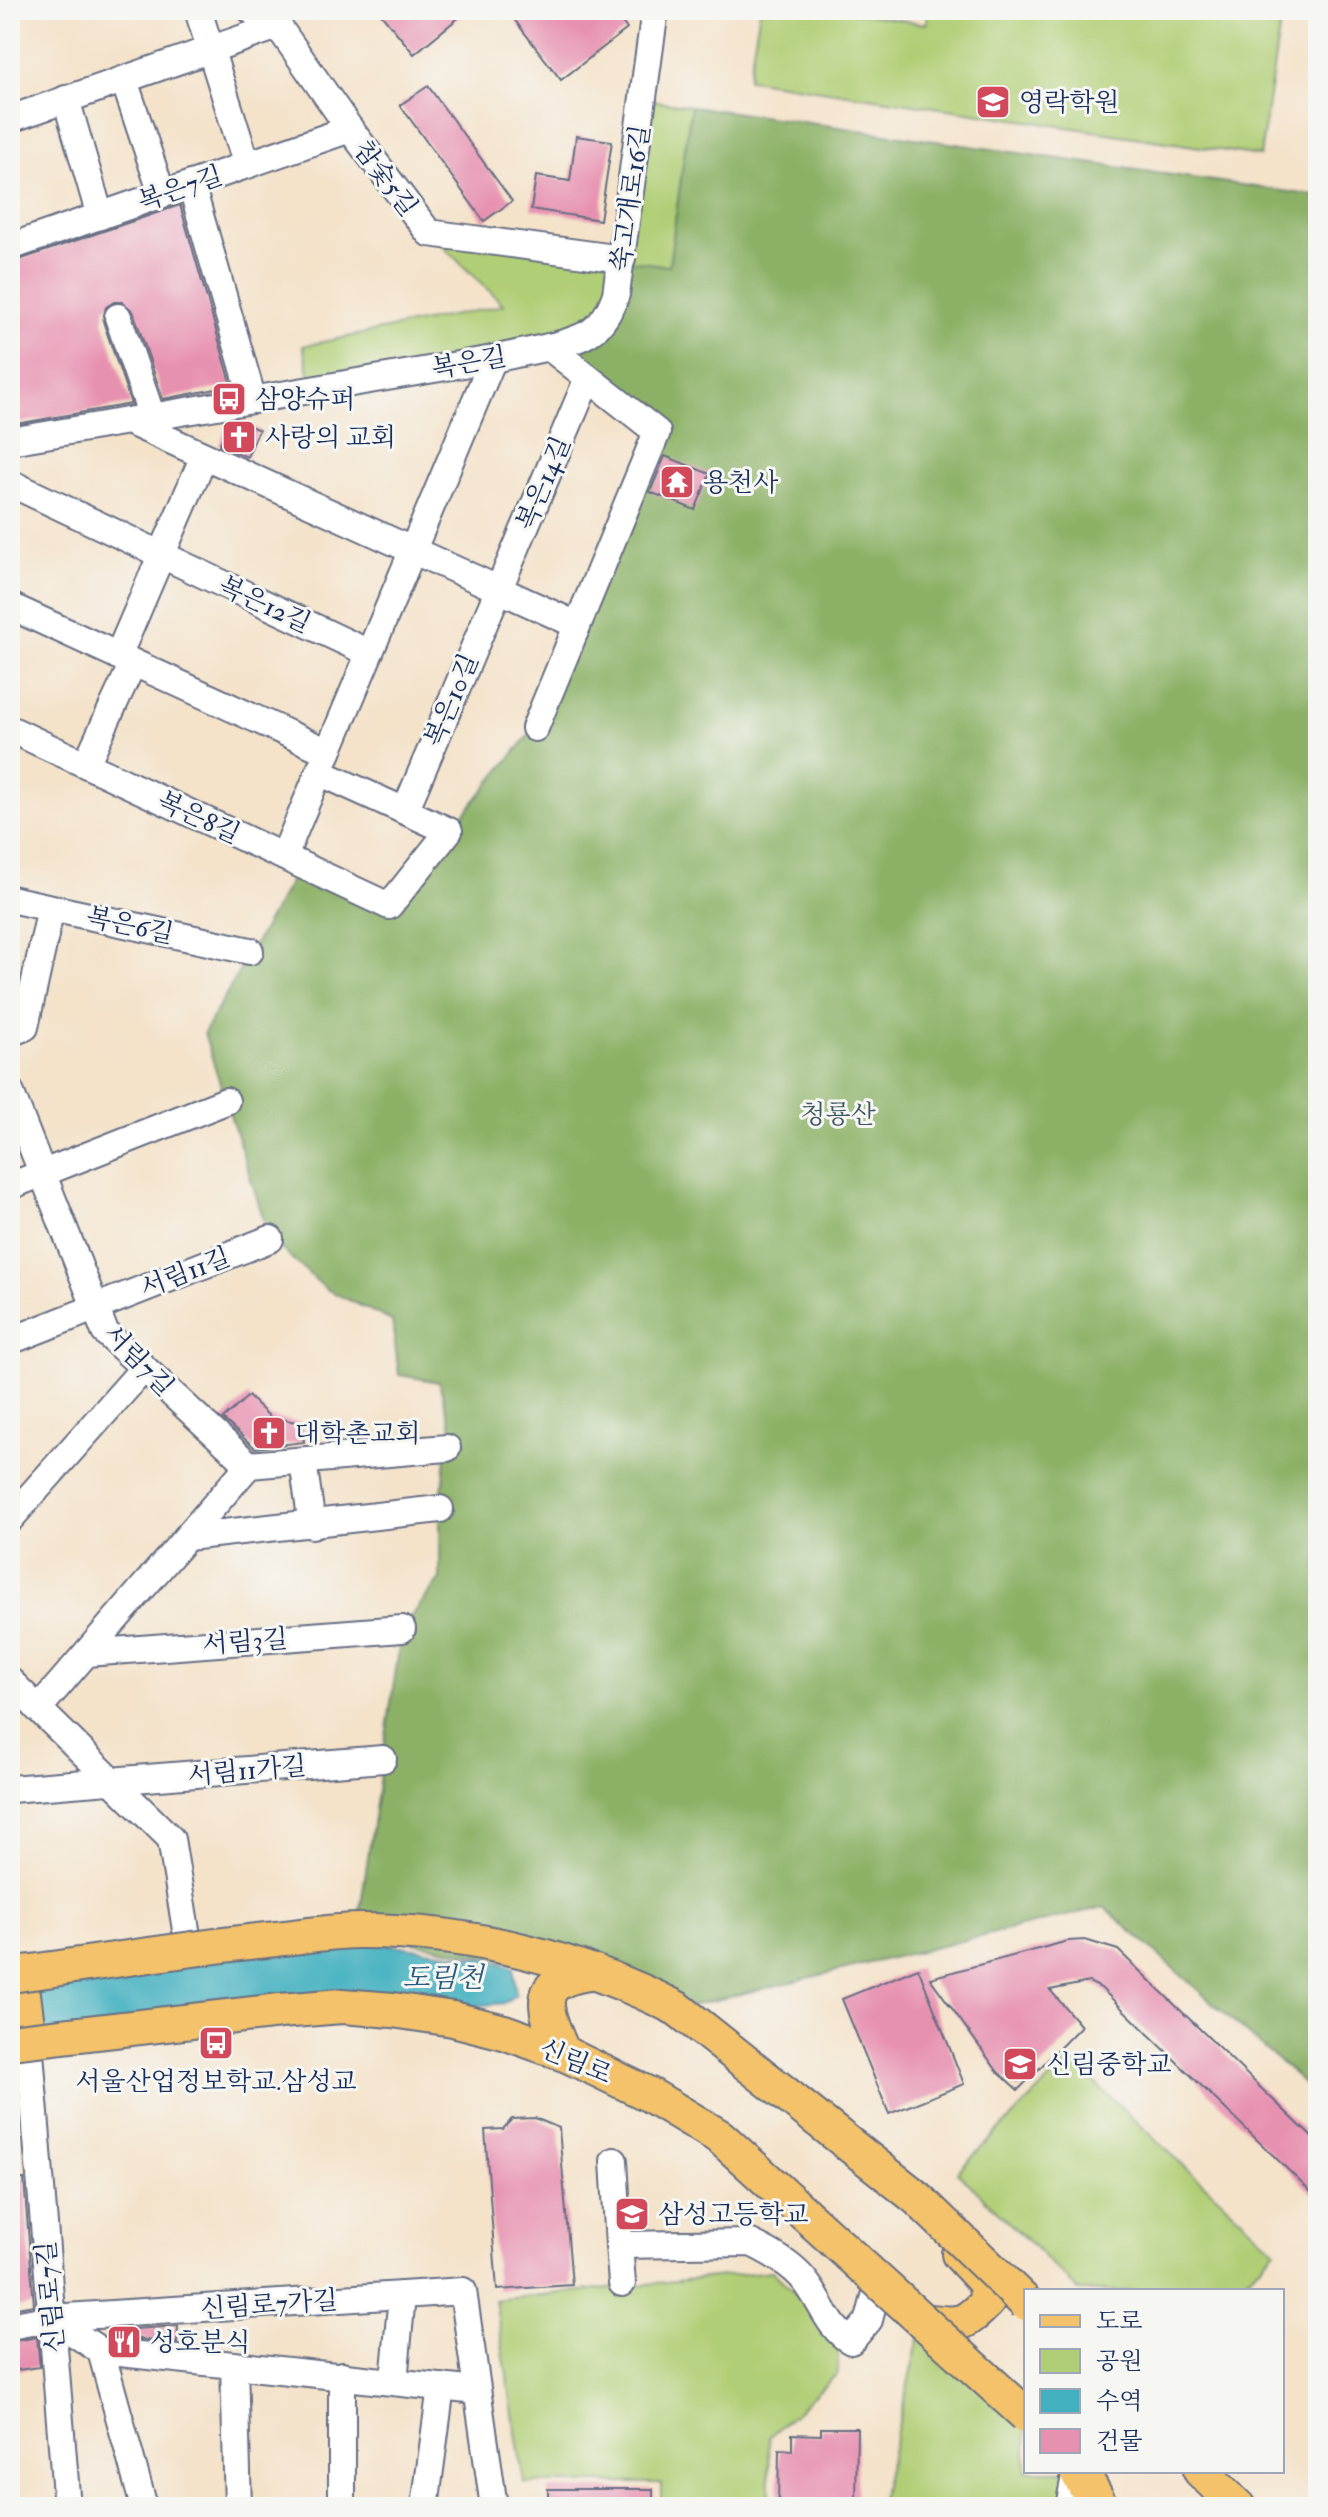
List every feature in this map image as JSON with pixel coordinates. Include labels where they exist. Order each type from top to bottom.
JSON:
[{"type":"highway","points":[[1079,2473],[1099,2507]]},
{"type":"main road","points":[[19,2041],[15,1974],[189,1948],[357,1931],[444,1936],[502,1947],[597,1972],[634,1986],[678,2009],[917,2198],[1024,2301]]},
{"type":"main road","points":[[563,2053],[546,2012],[549,1994],[562,1978],[597,1972]]},
{"type":"main road","name":"신림로","points":[[19,2041],[342,2006],[453,2019],[504,2032],[563,2053],[650,2095],[720,2137],[1024,2413]]},
{"type":"main road","points":[[923,2321],[955,2325],[969,2320],[987,2302],[986,2283],[955,2249],[945,2225]]},
{"type":"main road","points":[[1080,2473],[1119,2507]]},
{"type":"main road","points":[[1203,2473],[1238,2507]]},
{"type":"street","points":[[198,10],[247,165]]},
{"type":"street","name":"참숯5길","points":[[251,10],[278,26],[350,129],[429,233],[622,259]]},
{"type":"street","name":"쑥고개로16길","points":[[549,347],[591,334],[603,323],[616,294],[655,10]]},
{"type":"street","points":[[10,119],[278,26]]},
{"type":"street","points":[[124,80],[162,194]]},
{"type":"street","points":[[66,99],[100,216]]},
{"type":"street","name":"복은7길","points":[[10,247],[350,129]]},
{"type":"street","points":[[191,184],[253,400]]},
{"type":"street","points":[[118,317],[140,419],[204,456],[577,625]]},
{"type":"street","points":[[535,728],[657,432],[549,347]]},
{"type":"street","name":"복은길","points":[[10,441],[549,347]]},
{"type":"street","points":[[284,856],[493,359]]},
{"type":"street","name":"복은14길","points":[[498,589],[588,378]]},
{"type":"street","points":[[86,764],[162,555],[204,456]]},
{"type":"street","name":"복은12길","points":[[10,483],[369,653]]},
{"type":"street","name":"복은10길","points":[[405,811],[498,589]]},
{"type":"street","points":[[10,606],[126,659],[324,762],[405,811]]},
{"type":"street","name":"복은8길","points":[[10,729],[389,906],[449,831],[405,811]]},
{"type":"street","name":"복은6길","points":[[10,899],[250,951]]},
{"type":"street","points":[[10,1033],[25,1027],[51,908]]},
{"type":"street","name":"서림7길","points":[[10,1091],[105,1332],[249,1465]]},
{"type":"street","points":[[10,1186],[226,1101]]},
{"type":"street","name":"서림11길","points":[[10,1341],[270,1239]]},
{"type":"street","points":[[10,1519],[144,1368]]},
{"type":"street","points":[[38,1709],[249,1465],[447,1448]]},
{"type":"street","points":[[303,1461],[312,1525]]},
{"type":"street","points":[[187,1537],[440,1509]]},
{"type":"street","name":"서림3길","points":[[87,1653],[402,1629]]},
{"type":"street","points":[[10,1681],[171,1839],[189,1948]]},
{"type":"street","name":"서림11가길","points":[[10,1789],[383,1759]]},
{"type":"street","name":"신림로7길","points":[[19,2041],[51,2318],[67,2507]]},
{"type":"street","points":[[614,2161],[622,2283]]},
{"type":"street","points":[[619,2245],[751,2243],[768,2251],[806,2281],[838,2332],[851,2341],[869,2320],[879,2281]]},
{"type":"street","name":"신림로7가길","points":[[51,2318],[463,2291],[494,2507]]},
{"type":"street","points":[[394,2381],[402,2295]]},
{"type":"street","points":[[10,2326],[51,2318]]},
{"type":"street","name":"신림로7가길","points":[[51,2318],[101,2351],[477,2391]]},
{"type":"street","points":[[101,2351],[144,2507]]},
{"type":"street","points":[[234,2365],[238,2507]]},
{"type":"street","points":[[342,2375],[342,2507]]},
{"type":"street","points":[[425,2507],[441,2387]]},
{"type":"street","points":[[1069,2507],[1078,2473]]},
{"type":"green space","name":"영락학원","points":[[760,10],[839,10],[926,24],[929,10],[1282,10],[1260,156],[748,79]]},
{"type":"green space","points":[[643,99],[691,106],[669,266],[603,323],[313,390],[303,346],[504,305],[429,233],[622,259]]},
{"type":"green space","name":"청룡산","points":[[691,106],[1318,196],[1318,2096],[1104,1907],[678,2009],[634,1986],[357,1931],[402,1629],[440,1579],[440,1509],[447,1448],[453,1433],[439,1382],[399,1375],[392,1321],[326,1289],[270,1239],[204,1033],[300,864],[389,905],[535,728],[656,432],[549,347],[591,334],[622,259],[669,266]]},
{"type":"green space","points":[[1070,2060],[1275,2250],[1236,2289],[1077,2289],[957,2172]]},
{"type":"green space","points":[[772,2271],[838,2334],[838,2373],[769,2437],[770,2507],[661,2507],[661,2483],[524,2483],[495,2300]]},
{"type":"green space","points":[[923,2321],[1024,2414],[1024,2473],[1076,2473],[1069,2507],[879,2507]]},
{"type":"water","name":"도림천","points":[[353,1939],[487,1959],[513,1967],[516,1994],[504,2003],[454,2008],[10,2034],[10,1983]]},
{"type":"building","points":[[378,10],[468,10],[414,54]]},
{"type":"building","points":[[507,10],[613,10],[627,29],[561,80]]},
{"type":"building","points":[[428,86],[512,201],[484,221],[400,105]]},
{"type":"building","points":[[576,136],[612,141],[600,220],[531,209],[536,176],[570,181]]},
{"type":"building","points":[[180,205],[232,386],[163,399],[133,311],[122,302],[114,302],[106,307],[103,321],[131,404],[10,425],[10,263]]},
{"type":"building","name":"사랑의 교회","points":[[235,419],[259,430],[247,457],[219,445],[230,420]]},
{"type":"building","name":"용천사","points":[[665,456],[710,474],[695,510],[650,492]]},
{"type":"building","name":"대학촌교회","points":[[248,1396],[270,1417],[302,1423],[304,1442],[255,1448],[223,1419]]},
{"type":"building","points":[[1085,1940],[1118,1950],[1318,2143],[1318,2199],[1101,1988],[1089,1982],[1050,1990],[1081,2026],[1018,2090],[998,2072],[930,1978],[1068,1941]]},
{"type":"building","points":[[918,1968],[964,2084],[889,2114],[842,1999]]},
{"type":"building","points":[[10,2062],[15,2062],[20,2132],[10,2133]]},
{"type":"building","points":[[535,2118],[559,2128],[572,2285],[497,2290],[485,2130],[503,2129],[512,2119]]},
{"type":"building","points":[[10,2179],[24,2179],[34,2305],[11,2309]]},
{"type":"building","points":[[178,2326],[177,2343],[120,2337],[119,2330]]},
{"type":"building","points":[[37,2337],[40,2367],[10,2371],[10,2342]]},
{"type":"building","points":[[821,2428],[857,2428],[856,2507],[778,2507],[779,2449],[792,2450],[792,2434],[821,2435]]},
{"type":"building","points":[[548,2489],[653,2489],[653,2507],[548,2507]]},
{"type":"place","name":"영락학원","points":[[993,102]]},
{"type":"place","name":"삼양슈퍼","points":[[229,399]]},
{"type":"place","name":"사랑의 교회","points":[[239,437]]},
{"type":"place","name":"용천사","points":[[677,482]]},
{"type":"place","name":"대학촌교회","points":[[269,1433]]},
{"type":"place","name":"서울산업정보학교.삼성교","points":[[216,2043]]},
{"type":"place","name":"신림중학교","points":[[1020,2064]]},
{"type":"place","name":"삼성고등학교","points":[[632,2214]]},
{"type":"place","name":"성호분식","points":[[124,2342]]}]
